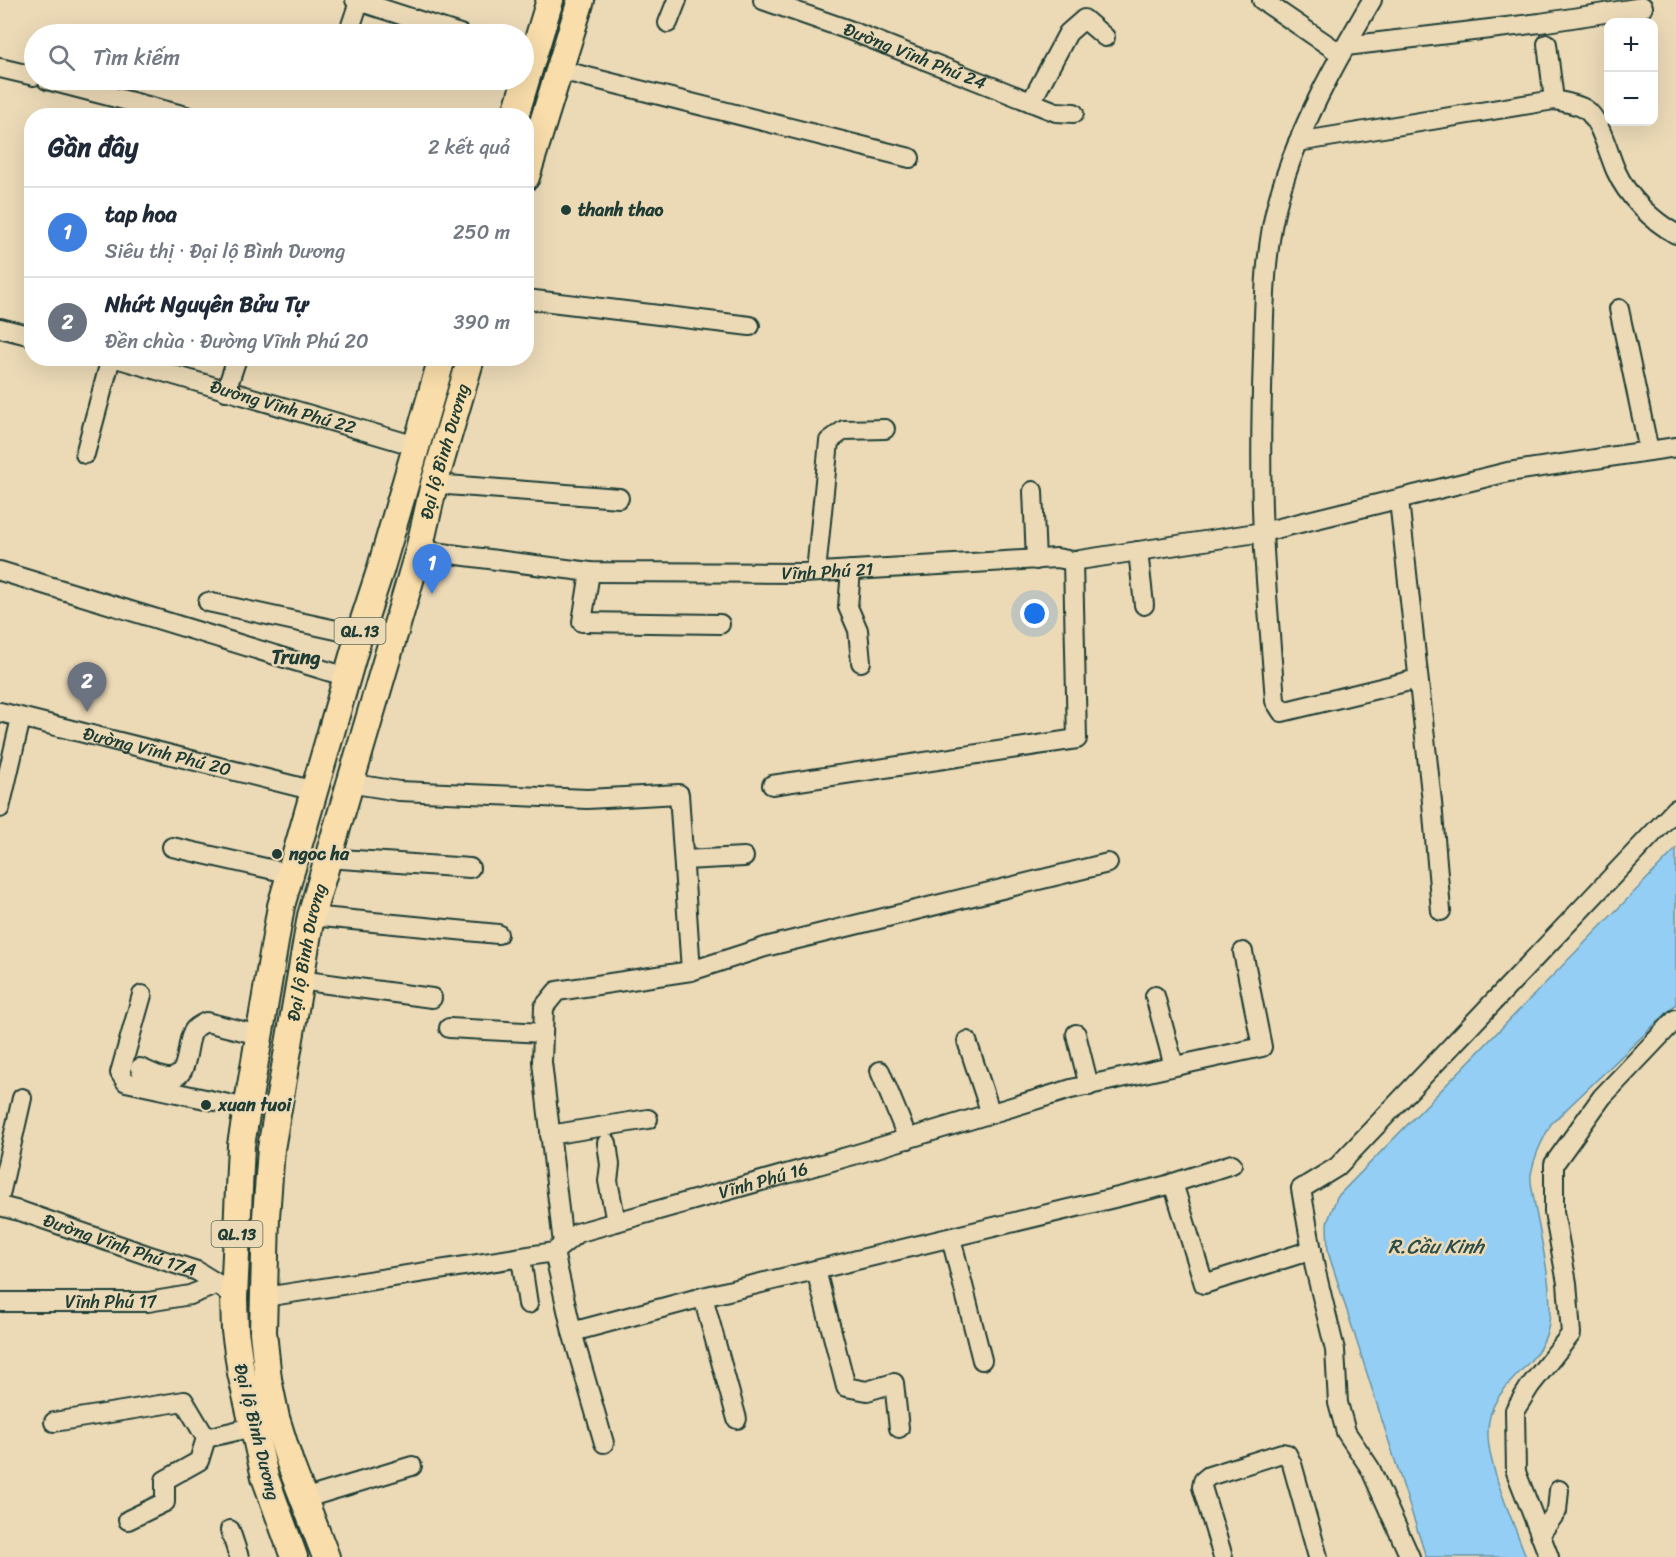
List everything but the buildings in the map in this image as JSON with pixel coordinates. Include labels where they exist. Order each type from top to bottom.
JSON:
[{"type":"highway","points":[[534,41],[550,0]]},
{"type":"highway","points":[[534,152],[581,0]]},
{"type":"highway","points":[[517,108],[521,90]]},
{"type":"highway","name":"Đại lộ Bình Dương","points":[[294,1557],[265,1477],[241,1372],[226,1291],[241,1145],[281,906],[440,366]]},
{"type":"highway","name":"Đại lộ Bình Dương","points":[[326,1557],[303,1499],[276,1418],[268,1379],[263,1332],[266,1217],[271,1149],[310,916],[419,550],[434,484],[469,366]]},
{"type":"highway","points":[[388,545],[419,550]]},
{"type":"street","points":[[668,23],[677,0]]},
{"type":"street","name":"Đường Vĩnh Phú 24","points":[[763,0],[849,30],[1056,112],[1074,113]]},
{"type":"street","points":[[1372,0],[1317,99],[1298,142],[1278,199],[1269,256],[1264,324],[1261,416],[1263,532],[1275,701],[1282,712],[1418,680]]},
{"type":"street","points":[[351,24],[357,1],[429,24]]},
{"type":"street","points":[[1264,1],[1343,50],[1643,7]]},
{"type":"street","points":[[1031,102],[1068,33],[1084,19],[1105,37]]},
{"type":"street","points":[[1547,44],[1554,99]]},
{"type":"street","points":[[0,68],[24,74]]},
{"type":"street","points":[[560,70],[910,158]]},
{"type":"street","points":[[85,90],[155,108]]},
{"type":"street","points":[[1298,142],[1554,99],[1586,109],[1595,120],[1617,174],[1630,194],[1666,229],[1676,234]]},
{"type":"street","points":[[534,300],[750,326]]},
{"type":"street","points":[[1619,309],[1650,451]]},
{"type":"street","points":[[0,328],[24,334]]},
{"type":"street","points":[[85,454],[109,366]]},
{"type":"street","name":"Đường Vĩnh Phú 22","points":[[157,366],[226,391],[416,446]]},
{"type":"street","points":[[226,391],[234,366]]},
{"type":"street","points":[[816,572],[829,441],[844,430],[885,429]]},
{"type":"street","name":"Vĩnh Phú 21","points":[[419,550],[590,572],[816,572],[1057,558],[1073,561],[1263,532],[1508,472],[1676,447]]},
{"type":"street","points":[[434,484],[619,498]]},
{"type":"street","points":[[1033,491],[1036,560]]},
{"type":"street","points":[[1399,500],[1432,802],[1441,911]]},
{"type":"street","points":[[1138,551],[1144,605]]},
{"type":"street","points":[[772,785],[1077,739],[1073,561]]},
{"type":"street","points":[[851,570],[848,607],[858,630],[861,662]]},
{"type":"street","points":[[0,571],[347,676]]},
{"type":"street","points":[[590,572],[582,622],[720,624]]},
{"type":"street","points":[[208,602],[359,635]]},
{"type":"street","name":"Đường Vĩnh Phú 20","points":[[0,712],[315,790]]},
{"type":"street","points":[[0,808],[21,718]]},
{"type":"street","points":[[348,783],[399,791],[587,799],[684,794],[684,860],[691,971]]},
{"type":"street","points":[[1410,1557],[1371,1468],[1346,1432],[1338,1403],[1335,1350],[1312,1250],[1301,1189],[1337,1167],[1676,809]]},
{"type":"street","points":[[172,847],[292,874]]},
{"type":"street","points":[[684,860],[744,857]]},
{"type":"street","points":[[327,858],[470,868]]},
{"type":"street","points":[[604,1443],[572,1332],[559,1248],[542,1062],[544,1006],[557,991],[691,971],[765,947],[1108,863]]},
{"type":"street","points":[[310,916],[498,934]]},
{"type":"street","name":"Vĩnh Phú 16","points":[[265,1297],[521,1258],[559,1248],[577,1233],[1089,1086],[1262,1047],[1243,952]]},
{"type":"street","points":[[299,980],[432,998]]},
{"type":"street","points":[[142,995],[120,1073],[126,1082],[247,1108]]},
{"type":"street","points":[[1155,996],[1174,1066]]},
{"type":"street","points":[[1549,1557],[1516,1472],[1515,1410],[1530,1386],[1571,1334],[1567,1283],[1554,1212],[1554,1164],[1602,1097],[1676,1019]]},
{"type":"street","points":[[140,1068],[167,1078],[177,1076],[182,1071],[195,1028],[206,1022],[259,1035]]},
{"type":"street","points":[[449,1028],[543,1034]]},
{"type":"street","points":[[1076,1034],[1089,1086]]},
{"type":"street","points":[[967,1041],[991,1114]]},
{"type":"street","points":[[880,1071],[908,1139]]},
{"type":"street","points":[[0,1195],[22,1098]]},
{"type":"street","points":[[550,1135],[648,1119]]},
{"type":"street","points":[[607,1143],[610,1165],[608,1181],[616,1222]]},
{"type":"street","points":[[572,1332],[702,1297],[1173,1183],[1232,1164]]},
{"type":"street","points":[[1173,1183],[1204,1284],[1312,1250]]},
{"type":"street","name":"Đường Vĩnh Phú 17A","points":[[0,1206],[197,1271],[226,1291]]},
{"type":"street","points":[[951,1238],[982,1360]]},
{"type":"street","points":[[521,1258],[528,1304]]},
{"type":"street","points":[[816,1270],[846,1387],[867,1391],[894,1383],[899,1428]]},
{"type":"street","name":"Vĩnh Phú 17","points":[[0,1302],[148,1302],[226,1291]]},
{"type":"street","points":[[702,1297],[737,1419]]},
{"type":"street","points":[[54,1422],[184,1401],[206,1438],[198,1461],[165,1480],[165,1502],[128,1520]]},
{"type":"street","points":[[206,1438],[253,1427]]},
{"type":"street","points":[[1223,1557],[1202,1487],[1203,1481],[1209,1476],[1282,1453],[1287,1454],[1292,1464],[1318,1557]]},
{"type":"street","points":[[303,1499],[412,1466]]},
{"type":"street","points":[[1540,1535],[1557,1511],[1559,1490]]},
{"type":"street","points":[[230,1530],[239,1557]]},
{"type":"water","name":"R.Cầu Kinh","points":[[1676,849],[1676,1004],[1551,1124],[1532,1168],[1532,1186],[1549,1284],[1548,1328],[1534,1356],[1503,1390],[1495,1403],[1488,1436],[1489,1450],[1497,1480],[1526,1557],[1426,1557],[1328,1252],[1327,1223],[1337,1197]]},
{"type":"place","name":"thanh thao","points":[[566,210]]},
{"type":"place","name":"tap hoa","points":[[432,594]]},
{"type":"place","name":"Nhứt Nguyên Bửu Tự","points":[[87,712]]},
{"type":"place","name":"ngoc ha","points":[[277,854]]},
{"type":"place","name":"xuan tuoi","points":[[206,1105]]},
{"type":"district","name":"Trung","points":[[296,657]]}]
